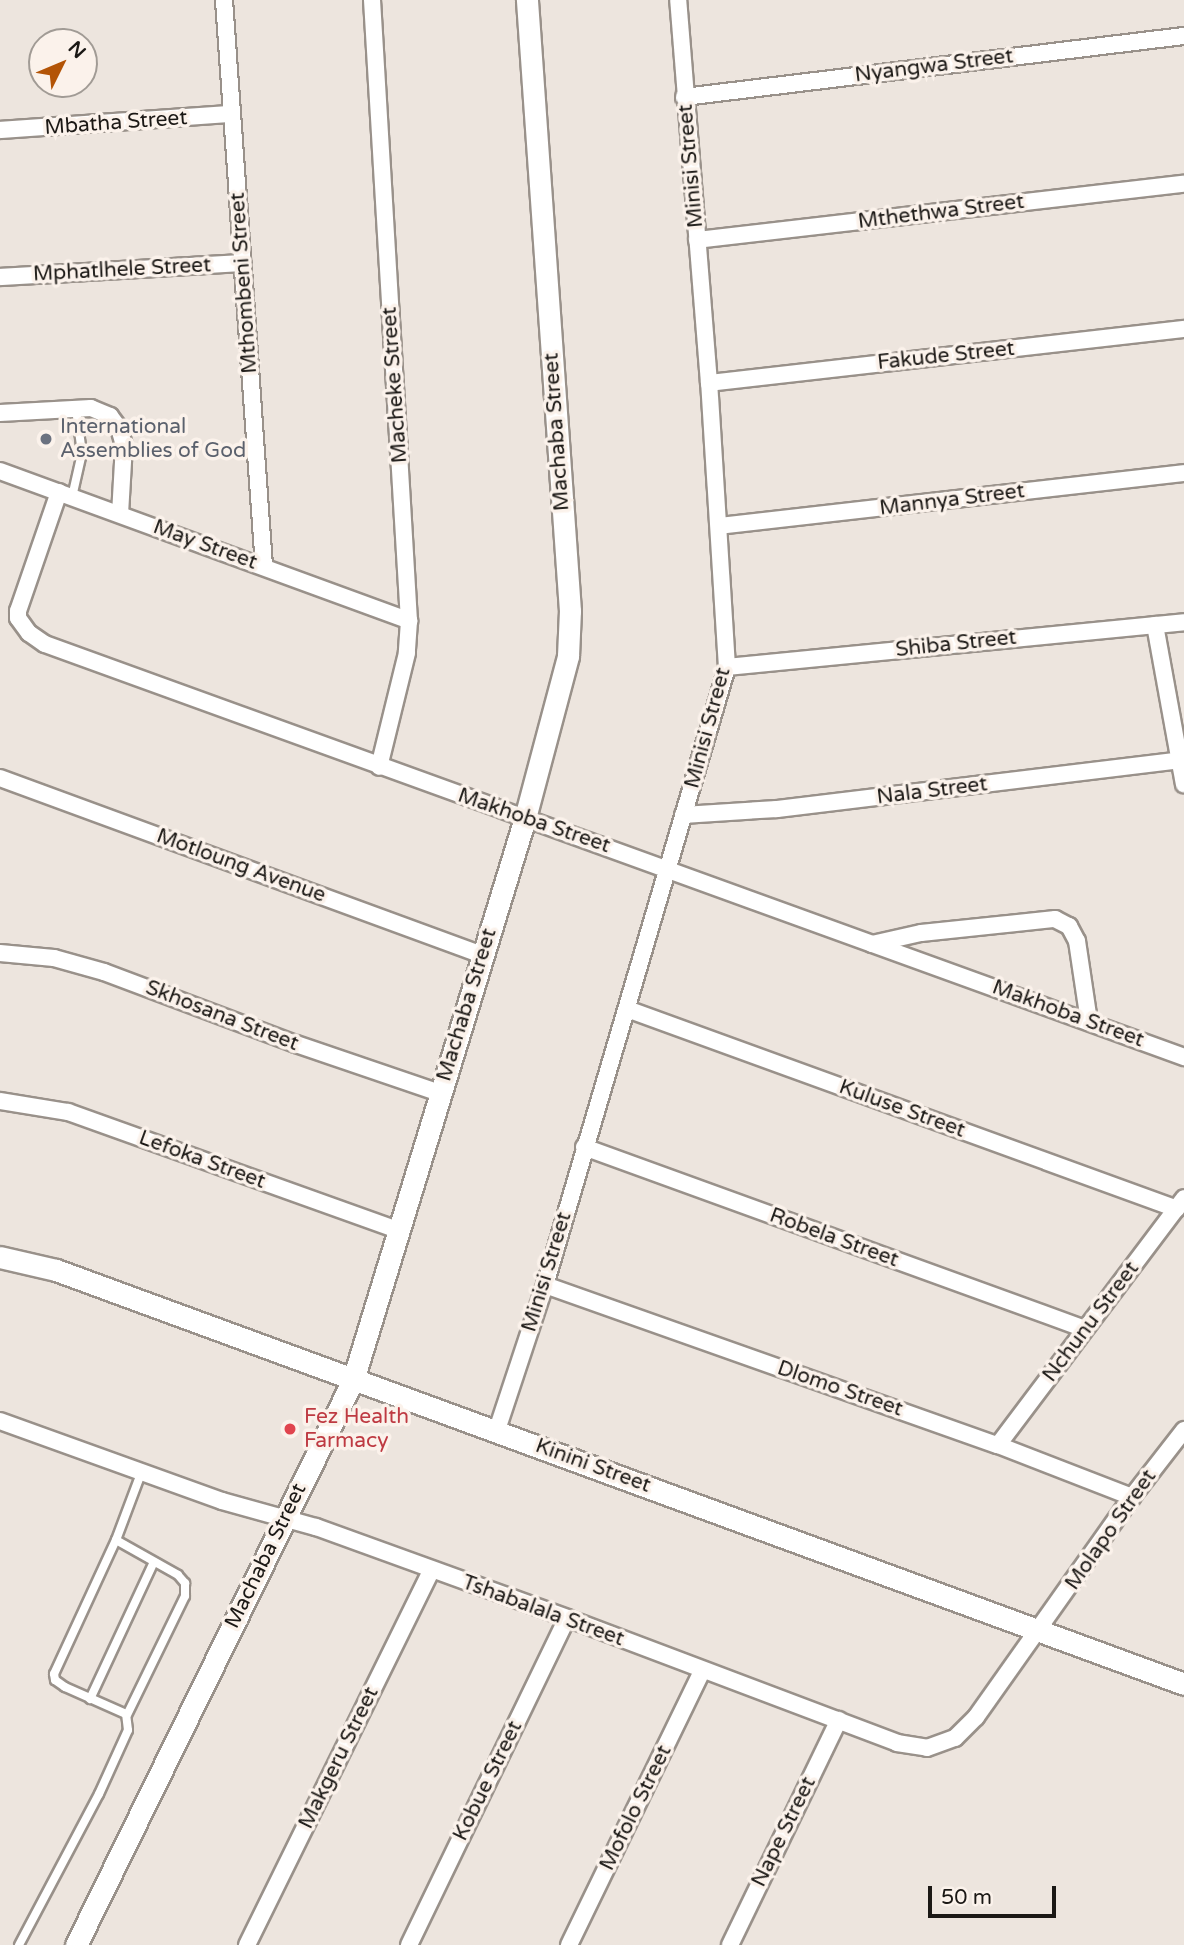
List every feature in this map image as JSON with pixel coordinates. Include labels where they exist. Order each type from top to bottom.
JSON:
[{"type":"street","name":"Mthombeni Street","points":[[224,0],[264,566]]},
{"type":"street","name":"Macheke Street","points":[[372,0],[410,621],[405,663],[379,767]]},
{"type":"street","name":"Machaba Street","points":[[76,1945],[353,1380],[401,1231],[440,1093],[525,818],[568,656],[570,611],[527,0]]},
{"type":"street","name":"Minisi Street","points":[[497,1430],[545,1285],[727,667],[709,383],[678,0]]},
{"type":"street","name":"Nyangwa Street","points":[[684,97],[1184,36]]},
{"type":"street","name":"Mbatha Street","points":[[0,130],[231,114]]},
{"type":"street","name":"Mthethwa Street","points":[[697,240],[1184,184]]},
{"type":"street","name":"Mphatlhele Street","points":[[0,276],[243,263]]},
{"type":"street","name":"Fakude Street","points":[[709,383],[1184,329]]},
{"type":"street","points":[[0,413],[76,409],[102,411],[118,428],[124,445],[120,514]]},
{"type":"street","name":"May Street","points":[[0,471],[410,621]]},
{"type":"street","name":"Mannya Street","points":[[719,526],[1184,472]]},
{"type":"street","name":"Makhoba Street","points":[[65,495],[18,611],[18,618],[29,633],[45,644],[1184,1057]]},
{"type":"street","name":"Shiba Street","points":[[727,667],[1184,622]]},
{"type":"street","points":[[1155,625],[1184,783]]},
{"type":"street","name":"Nala Street","points":[[683,815],[777,809],[1179,760]]},
{"type":"street","name":"Motloung Avenue","points":[[0,778],[482,954]]},
{"type":"street","points":[[872,944],[921,933],[1055,919],[1069,926],[1077,941],[1089,1021]]},
{"type":"street","name":"Skhosana Street","points":[[0,953],[54,958],[104,972],[296,1044],[440,1093]]},
{"type":"street","name":"Kuluse Street","points":[[627,1009],[1181,1203]]},
{"type":"street","name":"Lefoka Street","points":[[0,1101],[68,1112],[401,1231]]},
{"type":"street","name":"Robela Street","points":[[584,1147],[1085,1329]]},
{"type":"street","name":"Nchunu Street","points":[[998,1445],[1181,1203]]},
{"type":"street","name":"Kinini Street","points":[[0,1257],[56,1270],[1184,1684]]},
{"type":"street","name":"Dlomo Street","points":[[545,1285],[998,1445],[1132,1497]]},
{"type":"street","name":"Tshabalala Street","points":[[0,1421],[285,1520],[316,1527],[431,1571],[568,1618],[897,1743],[927,1748],[944,1744],[976,1717],[1041,1630]]},
{"type":"street","name":"Molapo Street","points":[[1041,1630],[1132,1497],[1184,1430]]},
{"type":"street","name":"Makgeru Street","points":[[247,1945],[431,1571]]},
{"type":"street","name":"Kobue Street","points":[[409,1945],[568,1618]]},
{"type":"street","name":"Mofolo Street","points":[[569,1945],[702,1671]]},
{"type":"street","name":"Nape Street","points":[[730,1945],[839,1720]]},
{"type":"lane","points":[[65,495],[82,453],[76,409]]},
{"type":"lane","points":[[127,1715],[55,1680],[54,1674],[116,1541],[142,1471]]},
{"type":"lane","points":[[19,1945],[99,1794],[128,1730],[127,1715],[185,1596],[185,1583],[116,1541]]},
{"type":"lane","points":[[90,1699],[154,1562]]},
{"type":"place","name":"International Assemblies of God","points":[[46,439]]},
{"type":"place","name":"Fez Health Farmacy","points":[[290,1429]]}]
